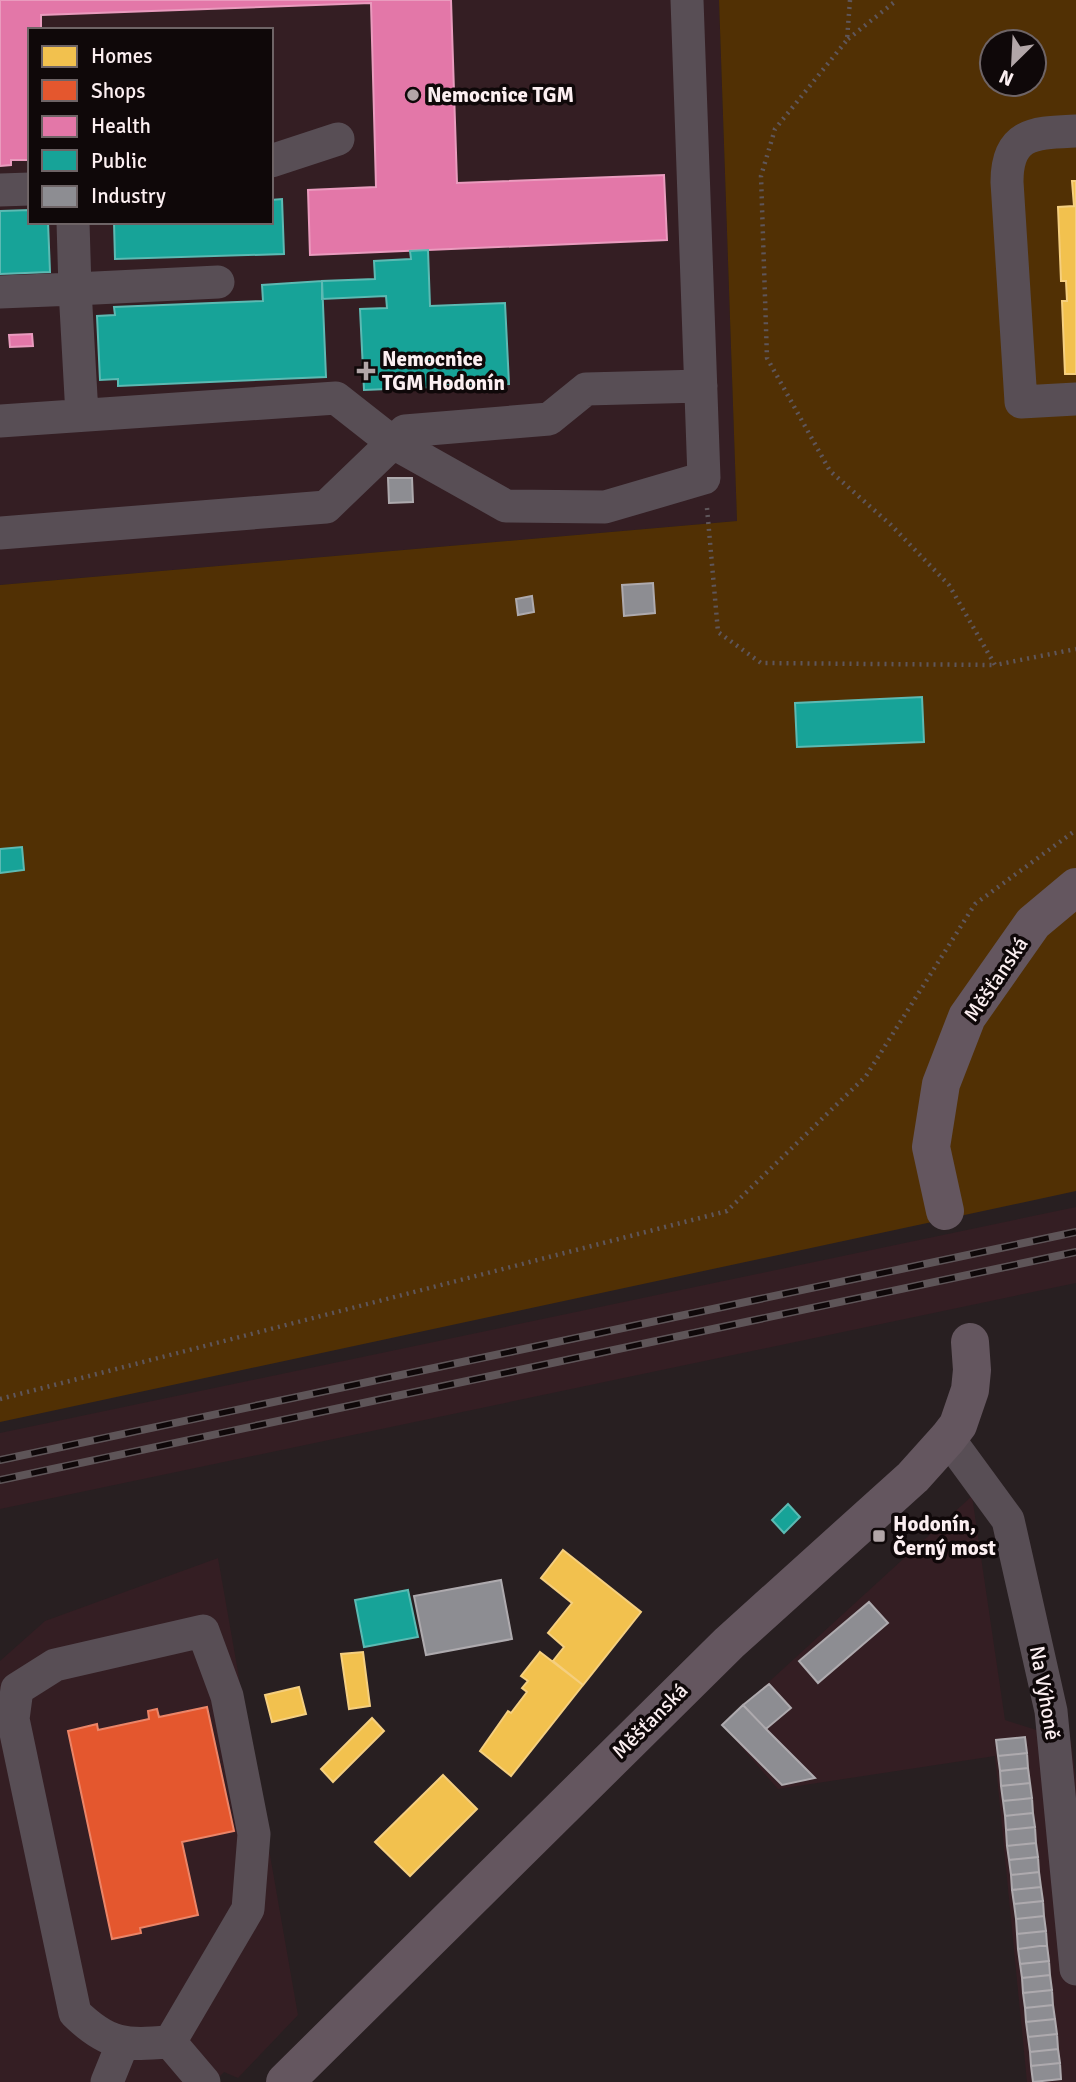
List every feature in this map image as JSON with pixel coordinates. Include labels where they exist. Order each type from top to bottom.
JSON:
[{"type":"main road","name":"Měšťanská","points":[[944,1211],[930,1147],[941,1084],[967,1017],[1033,923],[1076,887]]},
{"type":"main road","name":"Měšťanská","points":[[285,2082],[729,1643],[913,1477],[958,1424],[970,1390],[970,1342]]},
{"type":"lane","points":[[0,421],[336,398],[392,442],[506,506],[605,507],[704,478],[688,0]]},
{"type":"lane","points":[[1076,131],[1040,133],[1024,138],[1012,150],[1007,164],[1007,182],[1021,402],[1076,399]]},
{"type":"lane","points":[[273,160],[338,139]]},
{"type":"lane","points":[[0,190],[28,189]]},
{"type":"lane","points":[[72,224],[82,415]]},
{"type":"lane","points":[[0,292],[218,282]]},
{"type":"lane","points":[[0,533],[326,507],[405,431],[550,419],[586,389],[701,386]]},
{"type":"lane","name":"Na Výhoně","points":[[948,1438],[1008,1520],[1064,1711],[1075,1951]]},
{"type":"lane","points":[[203,1631],[226,1696],[254,1834],[248,1909],[170,2042],[122,2045],[95,2032],[75,2013],[13,1719],[17,1689],[55,1665],[203,1631]]},
{"type":"lane","points":[[170,2042],[204,2082]]},
{"type":"lane","points":[[107,2082],[122,2045]]},
{"type":"path","points":[[847,40],[850,0]]},
{"type":"path","points":[[897,0],[847,40],[775,129],[761,176],[767,358],[830,471],[891,526],[949,585],[995,665]]},
{"type":"path","points":[[704,478],[718,632],[761,663],[995,665],[1076,649]]},
{"type":"path","points":[[0,1399],[727,1210],[866,1076],[975,904],[1076,830]]},
{"type":"shaded area","name":"Nemocnice TGM Hodonín","points":[[0,0],[719,0],[737,521],[0,585]]},
{"type":"shaded area","points":[[719,0],[1076,0],[1076,1191],[0,1422],[0,585],[737,521]]},
{"type":"shaded area","points":[[1076,1207],[1076,1283],[0,1509],[0,1433]]},
{"type":"shaded area","points":[[972,1496],[1005,1720],[1071,1741],[1076,1780],[1076,2082],[1027,2082],[995,1756],[778,1789],[722,1725]]},
{"type":"shaded area","points":[[218,1558],[298,2015],[238,2078],[224,2072],[214,2082],[0,2082],[0,1661],[45,1621]]},
{"type":"building: Homes","points":[[1072,181],[1076,181],[1076,374],[1065,374],[1062,301],[1067,301],[1066,281],[1061,281],[1058,207],[1074,206]]},
{"type":"building: Homes","points":[[563,1550],[641,1612],[583,1685],[553,1661],[564,1647],[548,1633],[572,1603],[541,1578]]},
{"type":"building: Homes","points":[[363,1652],[370,1706],[349,1709],[341,1654]]},
{"type":"building: Homes","points":[[540,1652],[583,1685],[511,1776],[480,1751],[508,1711],[511,1713],[527,1692],[522,1688],[528,1681],[521,1676]]},
{"type":"building: Homes","points":[[299,1687],[306,1714],[272,1722],[265,1695]]},
{"type":"building: Homes","points":[[372,1718],[384,1731],[333,1782],[321,1769]]},
{"type":"building: Homes","points":[[443,1775],[477,1809],[410,1876],[375,1842]]},
{"type":"building: Shops","points":[[207,1707],[234,1831],[182,1842],[198,1915],[140,1928],[141,1933],[112,1939],[68,1731],[97,1724],[98,1730],[149,1719],[148,1711],[157,1709],[159,1717]]},
{"type":"building: Health","name":"Nemocnice TGM","points":[[0,0],[451,0],[457,183],[664,175],[667,240],[310,255],[308,190],[376,187],[371,3],[41,15],[41,28],[28,28],[28,160],[11,160],[11,165],[0,166]]},
{"type":"building: Health","points":[[32,334],[33,346],[10,347],[9,335]]},
{"type":"building: Public","points":[[282,199],[284,254],[115,259],[114,224],[273,224],[273,200]]},
{"type":"building: Public","points":[[28,210],[28,224],[48,224],[50,272],[0,274],[0,211]]},
{"type":"building: Public","points":[[428,250],[430,306],[505,303],[509,384],[364,390],[360,309],[387,308],[386,296],[322,299],[322,281],[375,279],[374,261],[411,259],[410,251]]},
{"type":"building: Public","points":[[322,281],[326,377],[118,386],[118,379],[100,380],[97,316],[115,315],[114,307],[263,301],[262,285]]},
{"type":"building: Public","points":[[922,697],[924,742],[797,747],[795,703]]},
{"type":"building: Public","points":[[22,847],[24,870],[0,873],[0,849]]},
{"type":"building: Public","points":[[788,1504],[800,1517],[784,1533],[772,1520]]},
{"type":"building: Public","points":[[408,1590],[418,1637],[364,1647],[355,1600]]},
{"type":"building: Industry","points":[[388,478],[412,478],[413,502],[389,503]]},
{"type":"building: Industry","points":[[653,583],[655,613],[624,616],[622,585]]},
{"type":"building: Industry","points":[[532,596],[534,612],[518,615],[516,599]]},
{"type":"building: Industry","points":[[501,1580],[512,1639],[426,1655],[414,1596]]},
{"type":"building: Industry","points":[[869,1602],[888,1623],[818,1683],[799,1661]]},
{"type":"building: Industry","points":[[769,1684],[791,1708],[766,1729],[743,1705]]},
{"type":"building: Industry","points":[[743,1705],[815,1778],[782,1785],[722,1725]]},
{"type":"building: Industry","points":[[1025,1737],[1027,1753],[998,1756],[996,1740]]},
{"type":"building: Industry","points":[[1027,1753],[1028,1768],[1000,1771],[998,1756]]},
{"type":"building: Industry","points":[[1028,1768],[1030,1783],[1001,1786],[1000,1771]]},
{"type":"building: Industry","points":[[1030,1783],[1032,1798],[1003,1801],[1001,1786]]},
{"type":"building: Industry","points":[[1032,1798],[1033,1813],[1005,1816],[1003,1801]]},
{"type":"building: Industry","points":[[1033,1813],[1035,1827],[1006,1830],[1005,1816]]},
{"type":"building: Industry","points":[[1035,1827],[1036,1843],[1007,1846],[1006,1830]]},
{"type":"building: Industry","points":[[1036,1843],[1038,1857],[1009,1860],[1007,1846]]},
{"type":"building: Industry","points":[[1038,1857],[1039,1872],[1011,1875],[1009,1860]]},
{"type":"building: Industry","points":[[1039,1872],[1041,1887],[1012,1890],[1011,1875]]},
{"type":"building: Industry","points":[[1041,1887],[1043,1901],[1014,1904],[1012,1890]]},
{"type":"building: Industry","points":[[1043,1901],[1044,1916],[1016,1919],[1014,1904]]},
{"type":"building: Industry","points":[[1044,1916],[1046,1931],[1017,1934],[1016,1919]]},
{"type":"building: Industry","points":[[1046,1931],[1047,1945],[1018,1949],[1017,1934]]},
{"type":"building: Industry","points":[[1047,1945],[1049,1961],[1020,1964],[1018,1949]]},
{"type":"building: Industry","points":[[1049,1961],[1050,1975],[1022,1978],[1020,1964]]},
{"type":"building: Industry","points":[[1050,1975],[1052,1990],[1023,1993],[1022,1978]]},
{"type":"building: Industry","points":[[1052,1990],[1053,2005],[1025,2008],[1023,1993]]},
{"type":"building: Industry","points":[[1053,2005],[1055,2019],[1026,2022],[1025,2008]]},
{"type":"building: Industry","points":[[1055,2019],[1057,2034],[1028,2037],[1026,2022]]},
{"type":"building: Industry","points":[[1057,2034],[1058,2049],[1030,2052],[1028,2037]]},
{"type":"building: Industry","points":[[1058,2049],[1060,2063],[1031,2066],[1030,2052]]},
{"type":"building: Industry","points":[[1060,2063],[1061,2079],[1033,2082],[1031,2066]]},
{"type":"railway","points":[[0,1460],[1076,1232]]},
{"type":"railway","points":[[0,1480],[1076,1252]]},
{"type":"place","name":"Nemocnice TGM","points":[[413,95]]},
{"type":"place","name":"Nemocnice TGM Hodonín","points":[[366,371]]},
{"type":"place","name":"Hodonín, Černý most","points":[[879,1536]]}]
